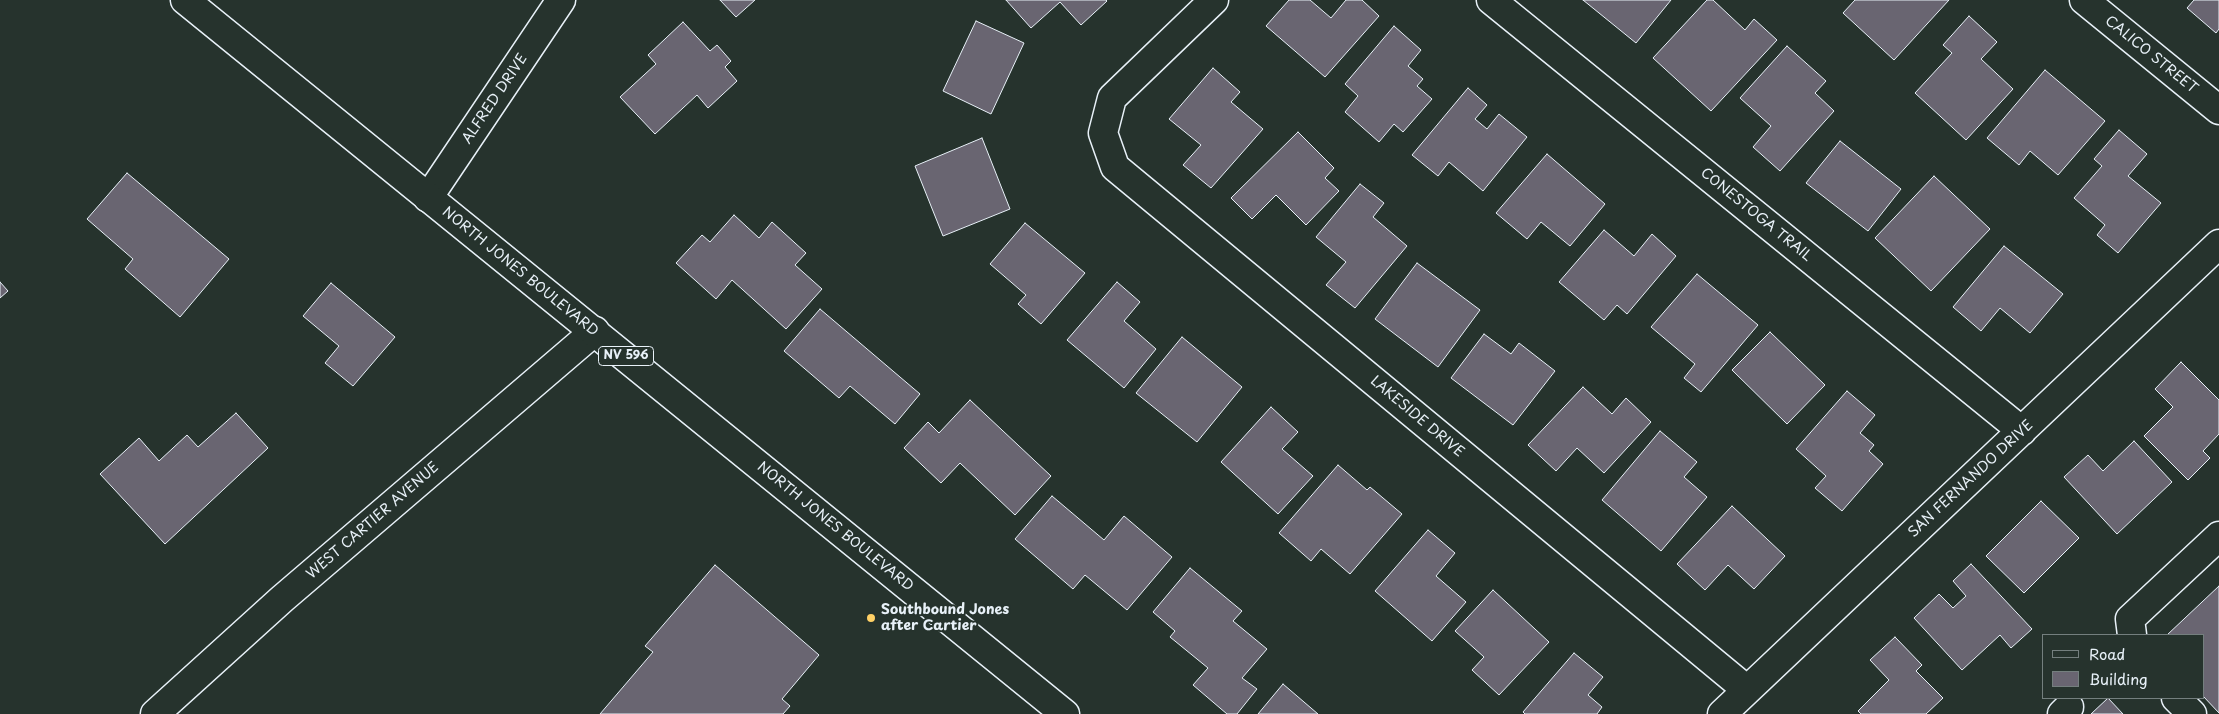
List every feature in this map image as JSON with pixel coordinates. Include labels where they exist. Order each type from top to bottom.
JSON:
[{"type":"street","name":"NORTH JONES BOULEVARD","points":[[185,0],[1065,714]]},
{"type":"street","name":"ALFRED DRIVE","points":[[428,198],[561,0]]},
{"type":"street","name":"LAKESIDE DRIVE","points":[[1214,0],[1112,98],[1103,133],[1115,167],[1747,690]]},
{"type":"street","name":"CONESTOGA TRAIL","points":[[1491,0],[2022,431]]},
{"type":"street","name":"CALICO STREET","points":[[2084,0],[2219,110]]},
{"type":"street","name":"SAN FERNANDO DRIVE","points":[[1722,714],[2219,244]]},
{"type":"street","name":"WEST CARTIER AVENUE","points":[[155,714],[282,599],[594,331]]},
{"type":"street","points":[[2132,634],[2130,619],[2219,536]]},
{"type":"street","points":[[2177,699],[2192,714]]},
{"type":"building","points":[[720,0],[755,0],[736,17]]},
{"type":"building","points":[[1006,0],[1107,1],[1081,25],[1060,2],[1031,28]]},
{"type":"building","points":[[1289,0],[1310,0],[1331,18],[1346,0],[1362,0],[1379,16],[1325,77],[1266,26]]},
{"type":"building","points":[[1583,0],[1671,0],[1636,43]]},
{"type":"building","points":[[1707,0],[1713,0],[1745,30],[1754,19],[1777,40],[1711,111],[1653,58]]},
{"type":"building","points":[[1855,0],[1949,0],[1894,60],[1843,13]]},
{"type":"building","points":[[2194,0],[2219,0],[2219,29],[2216,33],[2187,8]]},
{"type":"building","points":[[1969,16],[1997,42],[1981,59],[2013,89],[1966,140],[1915,93],[1952,53],[1943,45]]},
{"type":"building","points":[[976,21],[1024,43],[991,114],[943,91]]},
{"type":"building","points":[[683,22],[710,51],[717,45],[731,61],[725,67],[737,81],[708,108],[697,95],[655,134],[620,97],[656,64],[648,55]]},
{"type":"building","points":[[1394,26],[1421,50],[1408,66],[1423,79],[1417,86],[1432,99],[1403,132],[1394,124],[1379,142],[1345,112],[1358,96],[1345,84]]},
{"type":"building","points":[[1787,46],[1826,81],[1815,93],[1834,111],[1780,171],[1753,147],[1771,126],[1740,98]]},
{"type":"building","points":[[1213,68],[1240,92],[1231,102],[1263,129],[1211,188],[1183,165],[1201,145],[1169,119]]},
{"type":"building","points":[[2045,70],[2105,121],[2058,175],[2030,151],[2019,165],[1987,138]]},
{"type":"building","points":[[1468,88],[1487,105],[1475,119],[1487,129],[1499,114],[1527,137],[1483,191],[1449,162],[1438,176],[1412,155]]},
{"type":"building","points":[[2119,130],[2147,154],[2128,176],[2161,203],[2118,253],[2097,235],[2105,225],[2074,198],[2102,166],[2094,159]]},
{"type":"building","points":[[1298,132],[1334,168],[1325,178],[1339,191],[1306,225],[1276,195],[1252,219],[1231,198]]},
{"type":"building","points":[[982,138],[1010,209],[943,236],[915,166]]},
{"type":"building","points":[[1840,141],[1901,189],[1868,231],[1806,183]]},
{"type":"building","points":[[1547,154],[1605,204],[1570,246],[1541,222],[1527,239],[1496,213]]},
{"type":"building","points":[[127,173],[229,259],[180,317],[125,269],[133,259],[87,219]]},
{"type":"building","points":[[1934,176],[1990,229],[1931,291],[1875,238]]},
{"type":"building","points":[[1360,184],[1384,203],[1373,217],[1407,246],[1355,308],[1326,285],[1346,262],[1316,237]]},
{"type":"building","points":[[734,215],[759,238],[772,222],[806,253],[795,265],[822,289],[786,329],[732,280],[716,299],[676,263],[702,235],[710,242]]},
{"type":"building","points":[[1025,223],[1085,273],[1041,324],[1018,304],[1026,295],[990,264]]},
{"type":"building","points":[[1604,230],[1634,256],[1652,234],[1676,256],[1627,314],[1617,305],[1604,320],[1559,282]]},
{"type":"building","points":[[2004,246],[2063,294],[2030,333],[2000,308],[1981,331],[1953,307]]},
{"type":"building","points":[[1417,263],[1480,310],[1438,367],[1375,319]]},
{"type":"building","points":[[1697,274],[1758,325],[1701,392],[1684,378],[1695,364],[1651,327]]},
{"type":"building","points":[[0,282],[8,291],[0,298]]},
{"type":"building","points":[[1117,282],[1140,302],[1124,321],[1156,349],[1124,388],[1067,340]]},
{"type":"building","points":[[331,283],[395,337],[353,386],[325,363],[339,346],[303,316]]},
{"type":"building","points":[[820,309],[920,394],[895,424],[850,386],[839,398],[784,351]]},
{"type":"building","points":[[1770,332],[1825,385],[1787,424],[1732,370]]},
{"type":"building","points":[[1484,334],[1511,354],[1519,343],[1555,371],[1513,425],[1451,378]]},
{"type":"building","points":[[1182,337],[1242,387],[1197,442],[1136,393]]},
{"type":"building","points":[[2181,362],[2219,400],[2219,434],[2203,451],[2210,458],[2188,480],[2144,436],[2173,407],[2155,389]]},
{"type":"building","points":[[1583,387],[1612,414],[1626,398],[1651,422],[1604,473],[1577,448],[1556,471],[1528,445]]},
{"type":"building","points":[[1847,391],[1875,415],[1860,433],[1874,445],[1869,451],[1883,464],[1842,511],[1815,488],[1826,476],[1796,449]]},
{"type":"building","points":[[970,400],[1051,476],[1015,515],[960,463],[941,483],[904,448],[928,422],[939,433]]},
{"type":"building","points":[[1271,407],[1298,432],[1282,449],[1313,476],[1278,514],[1221,462]]},
{"type":"building","points":[[236,413],[268,448],[165,544],[100,474],[139,438],[159,461],[187,435],[198,447]]},
{"type":"building","points":[[1660,431],[1697,462],[1684,477],[1707,497],[1661,551],[1602,500]]},
{"type":"building","points":[[2134,441],[2172,482],[2117,534],[2064,477],[2088,455],[2103,471]]},
{"type":"building","points":[[1338,465],[1367,490],[1370,487],[1402,514],[1350,574],[1321,549],[1311,561],[1279,533]]},
{"type":"building","points":[[1052,496],[1104,540],[1124,516],[1172,557],[1127,610],[1085,575],[1073,589],[1015,539]]},
{"type":"building","points":[[2041,501],[2079,538],[2024,593],[1986,556]]},
{"type":"building","points":[[1732,506],[1785,556],[1754,589],[1728,565],[1705,590],[1677,564]]},
{"type":"building","points":[[1428,530],[1455,553],[1436,576],[1466,602],[1432,641],[1375,591]]},
{"type":"building","points":[[1971,564],[2032,629],[2011,648],[2000,635],[1962,670],[1914,618],[1939,594],[1953,608],[1966,596],[1953,581]]},
{"type":"building","points":[[715,565],[819,655],[782,699],[790,706],[783,714],[600,714],[653,652],[645,646]]},
{"type":"building","points":[[1190,568],[1242,611],[1233,621],[1267,649],[1242,678],[1257,689],[1237,714],[1227,714],[1193,685],[1208,668],[1170,637],[1175,631],[1153,612]]},
{"type":"building","points":[[2219,586],[2219,713],[2204,697],[2204,634],[2168,634]]},
{"type":"building","points":[[1493,590],[1549,642],[1499,695],[1472,670],[1484,657],[1455,631]]},
{"type":"building","points":[[1895,637],[1922,665],[1916,671],[1943,698],[1926,714],[1861,714],[1858,711],[1889,680],[1870,660]]},
{"type":"building","points":[[1574,653],[1603,677],[1588,695],[1602,707],[1597,714],[1525,714],[1523,712]]},
{"type":"building","points":[[1283,684],[1318,714],[1258,714]]},
{"type":"building","points":[[2109,699],[2123,714],[2091,714]]},
{"type":"place","name":"Southbound Jones after Cartier","points":[[871,618]]}]
